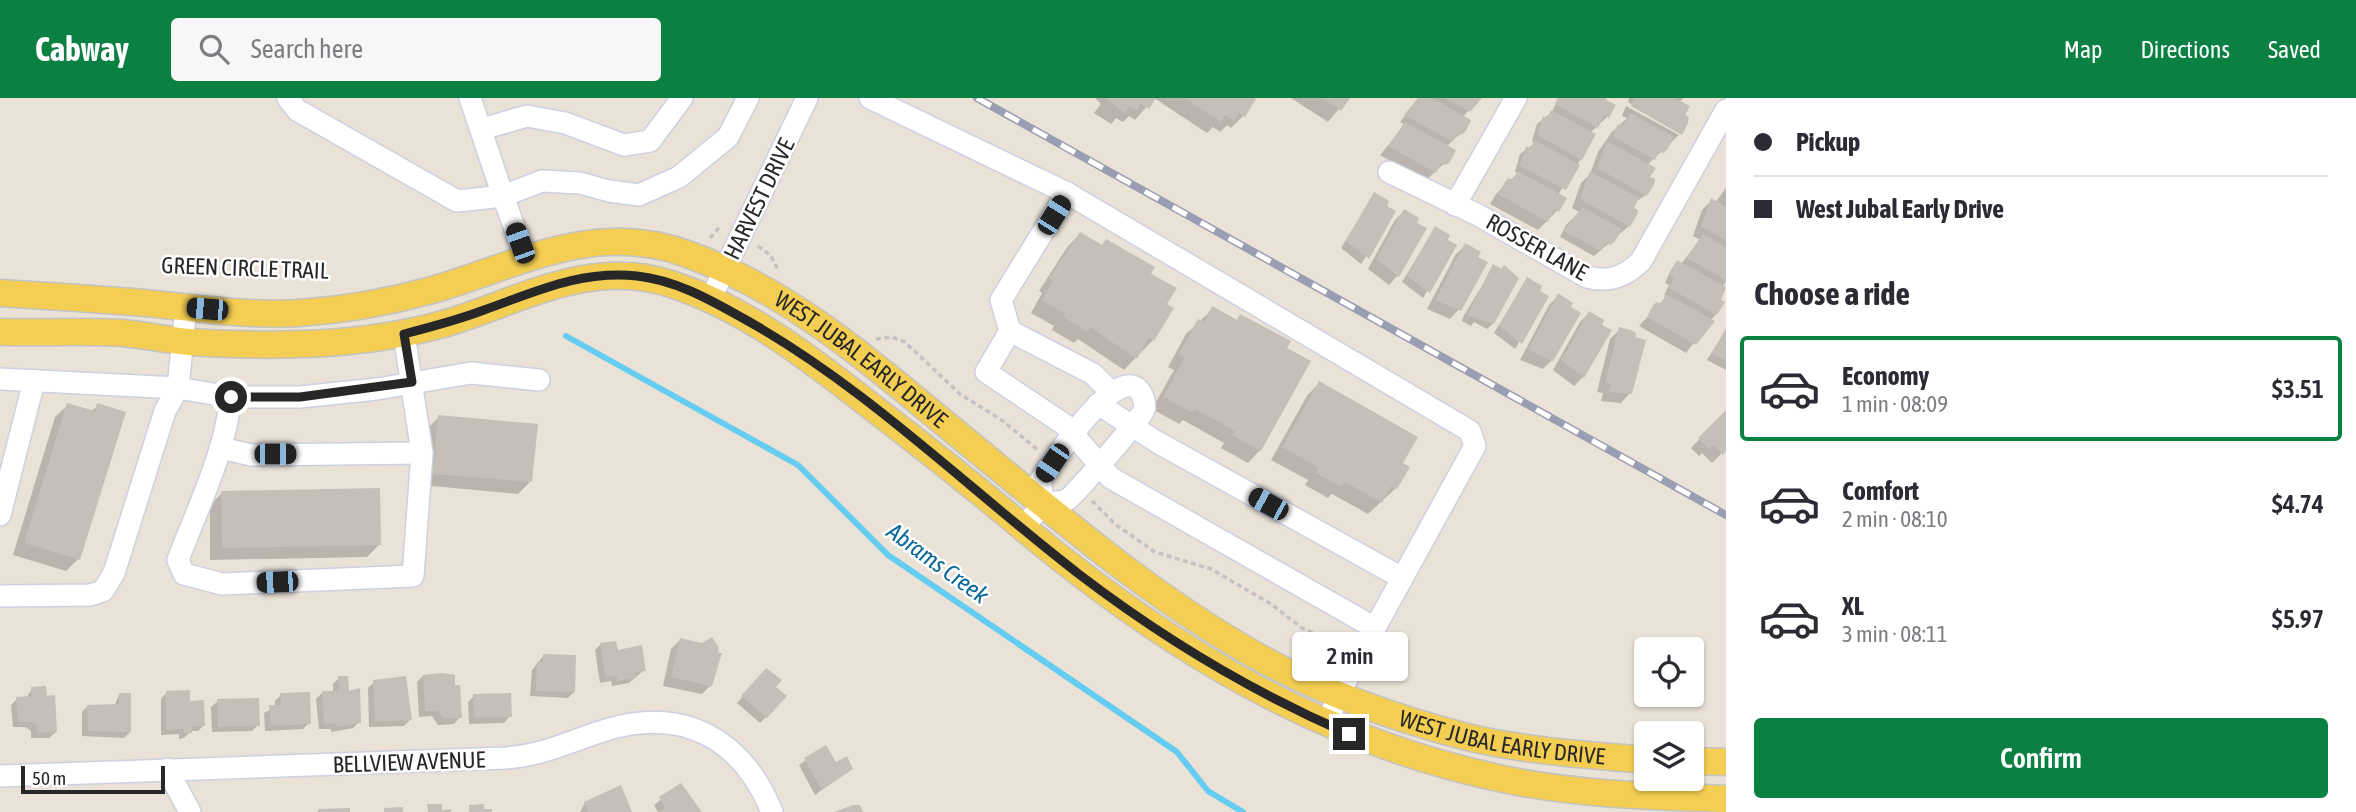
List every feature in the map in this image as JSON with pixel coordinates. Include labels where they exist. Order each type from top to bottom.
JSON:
[{"type":"main road","name":"WEST JUBAL EARLY DRIVE","points":[[0,293],[247,313],[345,308],[435,289],[524,257],[564,247],[617,242],[684,252],[766,290],[833,332],[1044,505],[1169,600],[1266,662],[1338,695],[1467,737],[1530,749],[1634,759]]},
{"type":"main road","name":"WEST JUBAL EARLY DRIVE","points":[[0,332],[124,334],[184,342],[305,344],[404,334],[463,317],[550,284],[593,276],[638,276],[667,282],[710,300],[817,364],[976,487],[1089,581],[1180,646],[1238,681],[1327,724],[1411,757],[1522,783],[1616,794],[1726,799]]},
{"type":"main road","points":[[1704,761],[1726,762]]},
{"type":"street","points":[[288,98],[297,110],[457,201],[503,196],[542,181],[580,183],[639,195],[680,177],[728,137],[748,98]]},
{"type":"street","points":[[470,98],[524,257]]},
{"type":"street","points":[[482,129],[527,116],[565,123],[624,145],[650,141],[682,98]]},
{"type":"street","name":"HARVEST DRIVE","points":[[710,300],[807,98]]},
{"type":"street","points":[[870,98],[1067,193],[1470,431],[1475,446],[1338,695],[1327,724]]},
{"type":"street","points":[[1455,205],[1516,98]]},
{"type":"street","name":"ROSSER LANE","points":[[1389,172],[1478,215],[1587,277],[1605,280],[1623,275],[1644,256],[1726,110]]},
{"type":"street","points":[[1067,193],[1001,300],[1010,331],[1093,374],[1105,398],[1133,427],[1402,578]]},
{"type":"street","points":[[0,596],[90,595],[103,591],[114,573],[165,411],[178,388],[186,307]]},
{"type":"street","points":[[1010,331],[986,372],[1065,425],[1111,478],[1375,628]]},
{"type":"street","points":[[231,397],[228,424],[221,448],[178,560],[184,574],[222,584],[413,576],[422,453],[404,334]]},
{"type":"street","points":[[0,379],[178,388],[231,397],[300,397],[471,373],[539,380]]},
{"type":"street","points":[[0,515],[34,381]]},
{"type":"street","points":[[1024,528],[1044,505],[1067,500],[1133,427],[1144,410],[1143,396],[1137,387],[1127,384],[1105,398],[1074,435],[1040,481],[1044,505]]},
{"type":"street","points":[[221,448],[251,455],[422,453]]},
{"type":"street","name":"BELLVIEW AVENUE","points":[[0,776],[533,756],[610,729],[667,722],[712,736],[730,749],[750,770],[772,812]]},
{"type":"street","points":[[167,769],[190,812]]},
{"type":"path","points":[[700,243],[718,229],[763,248]]},
{"type":"building","points":[[1106,98],[1156,98],[1149,109],[1141,104],[1136,111],[1129,106],[1125,113]]},
{"type":"building","points":[[1184,98],[1256,99],[1245,117],[1239,113],[1234,121],[1225,115],[1221,122]]},
{"type":"building","points":[[1322,98],[1350,98],[1341,111]]},
{"type":"building","points":[[1418,98],[1432,98],[1471,120],[1466,131],[1461,135],[1458,133],[1453,142],[1404,115]]},
{"type":"building","points":[[1445,98],[1482,98],[1470,112]]},
{"type":"building","points":[[1558,98],[1603,98],[1616,105],[1609,118],[1604,115],[1598,128],[1555,104]]},
{"type":"building","points":[[1635,98],[1675,98],[1690,106],[1685,115],[1689,117],[1688,123],[1682,135],[1631,106]]},
{"type":"building","points":[[1551,110],[1596,134],[1582,160],[1537,135],[1543,116],[1547,118]]},
{"type":"building","points":[[1630,113],[1674,137],[1667,150],[1663,153],[1659,151],[1655,160],[1612,136],[1618,124],[1623,126]]},
{"type":"building","points":[[1405,122],[1456,150],[1450,162],[1446,165],[1442,163],[1436,173],[1388,146]]},
{"type":"building","points":[[1535,140],[1580,165],[1566,190],[1520,166],[1526,146],[1530,149]]},
{"type":"building","points":[[1607,141],[1656,168],[1650,177],[1655,179],[1654,185],[1647,196],[1597,168]]},
{"type":"building","points":[[1518,171],[1567,198],[1559,212],[1554,209],[1548,222],[1498,194],[1508,178],[1512,180]]},
{"type":"building","points":[[1590,171],[1639,198],[1634,208],[1638,210],[1637,215],[1630,227],[1580,199]]},
{"type":"building","points":[[1374,192],[1389,201],[1387,206],[1396,211],[1369,259],[1346,241]]},
{"type":"building","points":[[1711,198],[1726,207],[1726,240],[1701,227]]},
{"type":"building","points":[[1582,207],[1622,229],[1615,241],[1611,245],[1606,243],[1601,251],[1564,231]]},
{"type":"building","points":[[1404,209],[1419,218],[1417,223],[1427,228],[1399,277],[1376,259]]},
{"type":"building","points":[[1435,226],[1450,235],[1448,240],[1457,245],[1430,293],[1407,276]]},
{"type":"building","points":[[1080,232],[1102,245],[1106,239],[1155,267],[1151,274],[1177,288],[1167,304],[1174,308],[1154,341],[1149,338],[1137,359],[1090,327],[1088,332],[1063,317],[1065,314],[1042,300],[1053,280],[1049,278]]},
{"type":"building","points":[[1703,234],[1726,247],[1726,280],[1686,258]]},
{"type":"building","points":[[1465,243],[1481,252],[1478,257],[1488,262],[1461,311],[1435,300]]},
{"type":"building","points":[[1677,260],[1726,287],[1721,300],[1725,302],[1717,315],[1669,288],[1674,278],[1670,276],[1671,271]]},
{"type":"building","points":[[1493,264],[1502,269],[1504,265],[1519,278],[1494,324],[1467,315]]},
{"type":"building","points":[[1527,277],[1542,286],[1540,291],[1549,296],[1522,344],[1499,326]]},
{"type":"building","points":[[1558,293],[1573,303],[1571,307],[1581,313],[1553,361],[1528,350]]},
{"type":"building","points":[[1666,294],[1715,321],[1696,345],[1647,317],[1653,305],[1657,302],[1661,304]]},
{"type":"building","points":[[1212,306],[1237,320],[1240,314],[1291,341],[1287,348],[1311,361],[1261,451],[1232,435],[1235,431],[1195,409],[1193,413],[1163,397],[1185,357],[1179,354],[1198,319],[1204,322]]},
{"type":"building","points":[[1589,311],[1604,320],[1602,325],[1612,330],[1584,378],[1561,360]]},
{"type":"building","points":[[1619,327],[1631,330],[1636,333],[1635,337],[1646,340],[1632,394],[1609,392],[1611,384],[1605,383]]},
{"type":"building","points":[[1726,328],[1726,361],[1712,353]]},
{"type":"building","points":[[1319,381],[1418,437],[1403,463],[1410,467],[1397,489],[1391,486],[1382,503],[1345,482],[1341,487],[1316,473],[1319,468],[1282,447]]},
{"type":"building","points":[[67,403],[95,411],[97,403],[126,412],[80,560],[24,543]]},
{"type":"building","points":[[1726,410],[1726,451],[1723,455],[1713,445],[1709,449],[1698,438]]},
{"type":"building","points":[[438,415],[538,424],[532,482],[433,474]]},
{"type":"building","points":[[380,488],[381,545],[222,548],[221,491]]},
{"type":"building","points":[[712,637],[719,648],[718,653],[722,653],[712,686],[671,677],[680,638],[702,643]]},
{"type":"building","points":[[616,641],[618,650],[642,645],[646,671],[635,672],[636,678],[617,681],[617,676],[605,677],[600,643]]},
{"type":"building","points":[[543,654],[576,655],[575,692],[536,691],[537,662],[543,662]]},
{"type":"building","points":[[766,668],[782,680],[776,687],[787,696],[767,718],[741,696]]},
{"type":"building","points":[[423,675],[455,675],[455,685],[460,685],[462,718],[444,719],[438,711],[425,711]]},
{"type":"building","points":[[338,676],[348,676],[349,691],[360,688],[361,723],[337,727],[336,723],[324,724],[322,691],[339,691]]},
{"type":"building","points":[[406,676],[412,720],[375,722],[373,680]]},
{"type":"building","points":[[46,686],[47,696],[55,695],[57,732],[37,733],[36,725],[32,722],[18,722],[16,697],[32,696],[31,687]]},
{"type":"building","points":[[190,690],[190,701],[204,700],[205,726],[192,726],[192,733],[184,733],[184,729],[166,730],[166,691]]},
{"type":"building","points":[[310,692],[311,724],[271,726],[269,705],[281,705],[280,693]]},
{"type":"building","points":[[119,693],[131,693],[131,732],[88,731],[87,705],[119,704]]},
{"type":"building","points":[[511,693],[512,717],[474,718],[473,694]]},
{"type":"building","points":[[259,698],[260,726],[218,727],[217,699]]},
{"type":"building","points":[[826,745],[836,762],[847,756],[853,769],[822,790],[804,758]]},
{"type":"building","points":[[681,783],[702,812],[659,812],[665,808],[659,797]]},
{"type":"building","points":[[621,785],[632,812],[588,812],[584,802]]},
{"type":"building","points":[[427,804],[442,804],[442,810],[451,809],[451,812],[428,812]]},
{"type":"building","points":[[484,804],[484,809],[492,809],[492,812],[469,812],[469,805]]},
{"type":"building","points":[[860,805],[863,812],[834,812]]},
{"type":"building","points":[[403,807],[403,812],[384,812],[384,808]]},
{"type":"building","points":[[350,808],[350,812],[318,812],[318,809]]},
{"type":"waterway","name":"Abrams Creek","points":[[566,336],[798,465],[888,555],[1177,752],[1208,791],[1243,812]]},
{"type":"railway","points":[[977,98],[1726,515]]},
{"type":"route","points":[[231,397],[300,397],[377,389],[412,382],[404,334],[463,317],[573,278],[638,276],[667,282],[701,295],[763,329],[817,364],[976,487],[1078,573],[1180,646],[1238,681],[1349,734]]}]
